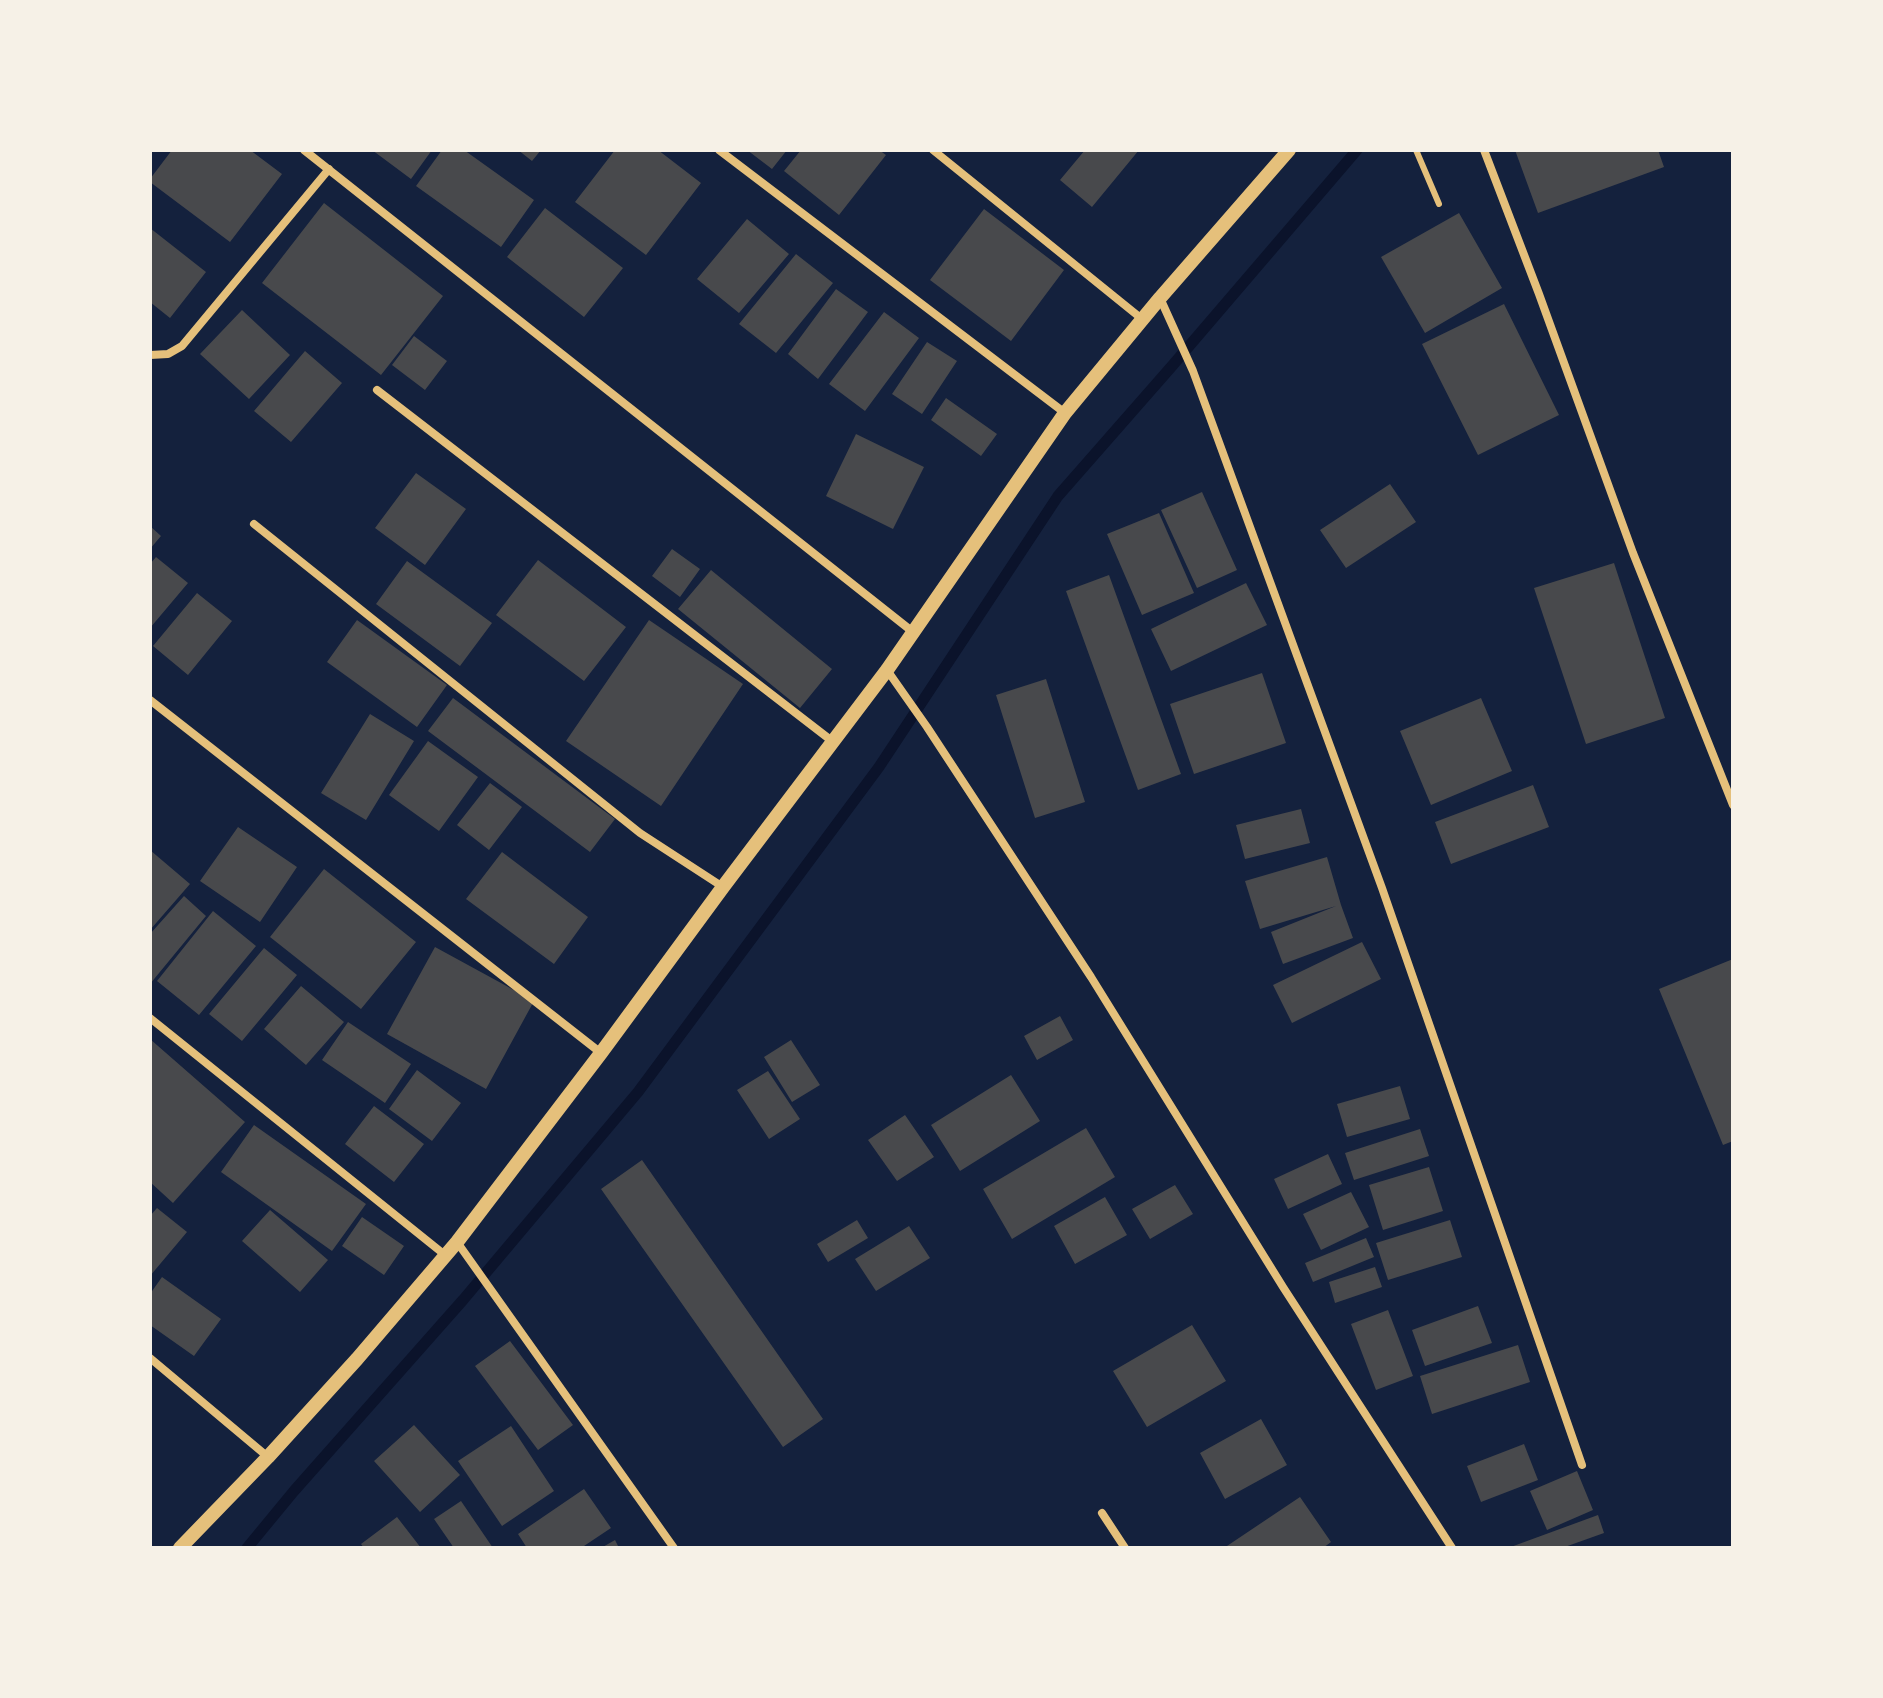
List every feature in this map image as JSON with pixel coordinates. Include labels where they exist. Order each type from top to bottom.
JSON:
[{"type":"street","points":[[304,150],[913,632]]},
{"type":"street","points":[[719,150],[1065,413]]},
{"type":"street","points":[[933,150],[1142,319]]},
{"type":"street","points":[[180,1548],[357,1359],[457,1242],[887,670],[1065,413],[1289,150]]},
{"type":"street","points":[[1484,150],[1633,553],[1733,805]]},
{"type":"street","points":[[150,355],[168,354],[182,346],[329,169]]},
{"type":"street","points":[[1160,298],[1193,371],[1382,888],[1582,1465]]},
{"type":"street","points":[[377,390],[832,741]]},
{"type":"street","points":[[254,524],[640,833],[723,887]]},
{"type":"street","points":[[887,670],[1091,977],[1283,1287],[1452,1548]]},
{"type":"street","points":[[150,700],[601,1053]]},
{"type":"street","points":[[150,1018],[445,1255]]},
{"type":"street","points":[[457,1242],[674,1548]]},
{"type":"street","points":[[150,1358],[268,1457]]},
{"type":"street","points":[[1102,1513],[1125,1548]]},
{"type":"lane","points":[[1416,150],[1439,204]]},
{"type":"building","points":[[172,150],[250,150],[282,174],[230,242],[150,182]]},
{"type":"building","points":[[372,150],[432,150],[411,179]]},
{"type":"building","points":[[442,150],[464,150],[534,200],[501,247],[416,186]]},
{"type":"building","points":[[518,150],[541,150],[532,161]]},
{"type":"building","points":[[615,150],[658,150],[701,183],[646,255],[575,202]]},
{"type":"building","points":[[747,150],[787,150],[772,169]]},
{"type":"building","points":[[801,150],[879,150],[886,155],[839,215],[784,171]]},
{"type":"building","points":[[1085,150],[1139,150],[1092,207],[1060,180]]},
{"type":"building","points":[[1515,150],[1658,150],[1664,167],[1538,213]]},
{"type":"building","points":[[324,203],[443,296],[381,375],[262,283]]},
{"type":"building","points":[[545,208],[623,268],[584,317],[507,257]]},
{"type":"building","points":[[984,209],[1064,270],[1011,341],[930,280]]},
{"type":"building","points":[[1459,213],[1502,288],[1425,333],[1381,257]]},
{"type":"building","points":[[747,219],[789,254],[739,313],[697,279]]},
{"type":"building","points":[[150,228],[206,272],[170,318],[150,302]]},
{"type":"building","points":[[796,254],[833,283],[776,353],[739,324]]},
{"type":"building","points":[[836,289],[868,312],[818,379],[788,354]]},
{"type":"building","points":[[1504,304],[1559,415],[1478,455],[1422,344]]},
{"type":"building","points":[[242,310],[290,355],[249,399],[200,354]]},
{"type":"building","points":[[884,312],[919,338],[865,411],[829,384]]},
{"type":"building","points":[[414,336],[447,361],[425,390],[392,365]]},
{"type":"building","points":[[927,342],[957,361],[922,414],[892,394]]},
{"type":"building","points":[[305,351],[342,383],[291,442],[254,411]]},
{"type":"building","points":[[946,398],[997,434],[981,456],[931,420]]},
{"type":"building","points":[[856,434],[924,467],[893,529],[826,496]]},
{"type":"building","points":[[416,473],[466,509],[425,565],[375,528]]},
{"type":"building","points":[[1390,484],[1416,522],[1346,568],[1320,530]]},
{"type":"building","points":[[1202,492],[1237,570],[1197,588],[1161,510]]},
{"type":"building","points":[[1159,513],[1194,593],[1142,615],[1107,534]]},
{"type":"building","points":[[150,526],[161,536],[150,549]]},
{"type":"building","points":[[672,549],[700,569],[680,597],[652,576]]},
{"type":"building","points":[[156,557],[188,583],[150,628],[150,564]]},
{"type":"building","points":[[538,560],[626,627],[584,681],[496,615]]},
{"type":"building","points":[[407,561],[492,623],[460,666],[376,604]]},
{"type":"building","points":[[1614,563],[1665,718],[1586,744],[1534,588]]},
{"type":"building","points":[[711,570],[832,669],[800,708],[678,609]]},
{"type":"building","points":[[1109,575],[1181,774],[1138,790],[1066,591]]},
{"type":"building","points":[[1246,583],[1267,625],[1171,671],[1151,629]]},
{"type":"building","points":[[197,593],[232,621],[188,675],[153,646]]},
{"type":"building","points":[[357,620],[447,685],[417,727],[327,662]]},
{"type":"building","points":[[649,620],[743,684],[661,806],[566,741]]},
{"type":"building","points":[[1262,673],[1286,743],[1194,774],[1170,704]]},
{"type":"building","points":[[1046,679],[1085,802],[1035,818],[996,695]]},
{"type":"building","points":[[453,698],[615,819],[590,852],[428,731]]},
{"type":"building","points":[[1481,698],[1512,771],[1431,805],[1400,731]]},
{"type":"building","points":[[370,714],[414,741],[366,820],[321,793]]},
{"type":"building","points":[[428,741],[478,777],[439,831],[389,795]]},
{"type":"building","points":[[490,783],[522,807],[489,850],[457,825]]},
{"type":"building","points":[[1533,785],[1549,827],[1451,864],[1435,822]]},
{"type":"building","points":[[1301,809],[1310,843],[1245,859],[1236,825]]},
{"type":"building","points":[[238,827],[297,867],[260,922],[200,881]]},
{"type":"building","points":[[150,850],[190,884],[150,930]]},
{"type":"building","points":[[502,852],[588,917],[554,964],[466,899]]},
{"type":"building","points":[[1327,857],[1353,938],[1283,964],[1271,932],[1336,906],[1260,929],[1245,881]]},
{"type":"building","points":[[324,869],[416,942],[361,1009],[270,937]]},
{"type":"building","points":[[184,896],[206,916],[150,984],[150,934]]},
{"type":"building","points":[[213,911],[256,946],[199,1015],[157,981]]},
{"type":"building","points":[[1362,942],[1381,979],[1292,1023],[1273,985]]},
{"type":"building","points":[[435,947],[534,1001],[486,1089],[387,1034]]},
{"type":"building","points":[[264,948],[297,975],[242,1041],[209,1014]]},
{"type":"building","points":[[1733,959],[1733,1141],[1723,1145],[1659,989]]},
{"type":"building","points":[[301,986],[344,1022],[306,1065],[264,1029]]},
{"type":"building","points":[[1060,1016],[1073,1040],[1037,1060],[1024,1036]]},
{"type":"building","points":[[348,1022],[411,1064],[385,1103],[322,1060]]},
{"type":"building","points":[[150,1039],[245,1122],[173,1203],[150,1182]]},
{"type":"building","points":[[791,1040],[820,1085],[792,1102],[764,1057]]},
{"type":"building","points":[[417,1070],[461,1103],[432,1141],[389,1109]]},
{"type":"building","points":[[768,1071],[800,1119],[769,1139],[737,1090]]},
{"type":"building","points":[[1011,1075],[1040,1121],[960,1171],[931,1125]]},
{"type":"building","points":[[1400,1086],[1410,1119],[1347,1137],[1337,1104]]},
{"type":"building","points":[[374,1106],[424,1144],[394,1182],[345,1144]]},
{"type":"building","points":[[905,1115],[934,1157],[897,1181],[868,1140]]},
{"type":"building","points":[[254,1125],[366,1204],[332,1251],[221,1172]]},
{"type":"building","points":[[1086,1128],[1115,1177],[1012,1239],[983,1189]]},
{"type":"building","points":[[1420,1129],[1429,1156],[1354,1180],[1345,1153]]},
{"type":"building","points":[[1328,1154],[1342,1184],[1288,1209],[1274,1179]]},
{"type":"building","points":[[642,1160],[823,1419],[783,1447],[601,1189]]},
{"type":"building","points":[[1429,1167],[1443,1211],[1383,1230],[1369,1185]]},
{"type":"building","points":[[1175,1185],[1193,1214],[1150,1239],[1132,1209]]},
{"type":"building","points":[[1351,1192],[1369,1227],[1321,1250],[1303,1214]]},
{"type":"building","points":[[1105,1197],[1127,1235],[1075,1264],[1054,1226]]},
{"type":"building","points":[[157,1208],[187,1232],[150,1276],[150,1216]]},
{"type":"building","points":[[270,1210],[328,1260],[300,1292],[242,1241]]},
{"type":"building","points":[[362,1217],[404,1246],[384,1275],[342,1246]]},
{"type":"building","points":[[857,1220],[868,1238],[828,1262],[817,1244]]},
{"type":"building","points":[[1450,1220],[1462,1257],[1388,1280],[1376,1243]]},
{"type":"building","points":[[909,1226],[930,1258],[876,1291],[855,1259]]},
{"type":"building","points":[[1366,1238],[1374,1257],[1313,1282],[1305,1263]]},
{"type":"building","points":[[1375,1267],[1382,1287],[1335,1303],[1329,1282]]},
{"type":"building","points":[[162,1277],[221,1319],[194,1356],[150,1325],[150,1294]]},
{"type":"building","points":[[1478,1306],[1492,1343],[1425,1366],[1412,1330]]},
{"type":"building","points":[[1388,1310],[1413,1376],[1376,1390],[1351,1324]]},
{"type":"building","points":[[1192,1325],[1226,1381],[1147,1427],[1113,1371]]},
{"type":"building","points":[[510,1341],[573,1425],[538,1450],[475,1366]]},
{"type":"building","points":[[1518,1345],[1530,1382],[1432,1414],[1420,1376]]},
{"type":"building","points":[[1261,1419],[1287,1465],[1225,1499],[1200,1453]]},
{"type":"building","points":[[414,1425],[460,1475],[420,1512],[374,1461]]},
{"type":"building","points":[[511,1426],[554,1491],[502,1526],[458,1461]]},
{"type":"building","points":[[1524,1444],[1538,1480],[1481,1502],[1467,1466]]},
{"type":"building","points":[[1577,1471],[1593,1510],[1547,1530],[1530,1491]]},
{"type":"building","points":[[584,1489],[611,1528],[581,1548],[527,1548],[518,1534]]},
{"type":"building","points":[[1300,1497],[1331,1542],[1323,1548],[1224,1548]]},
{"type":"building","points":[[461,1501],[493,1548],[454,1548],[434,1519]]},
{"type":"building","points":[[1598,1515],[1604,1533],[1562,1548],[1508,1548]]},
{"type":"building","points":[[397,1517],[421,1548],[364,1548],[361,1544]]},
{"type":"building","points":[[615,1540],[619,1548],[601,1548]]},
{"type":"waterway","points":[[247,1548],[463,1300],[638,1092],[879,767],[1058,496],[1357,150]]}]
